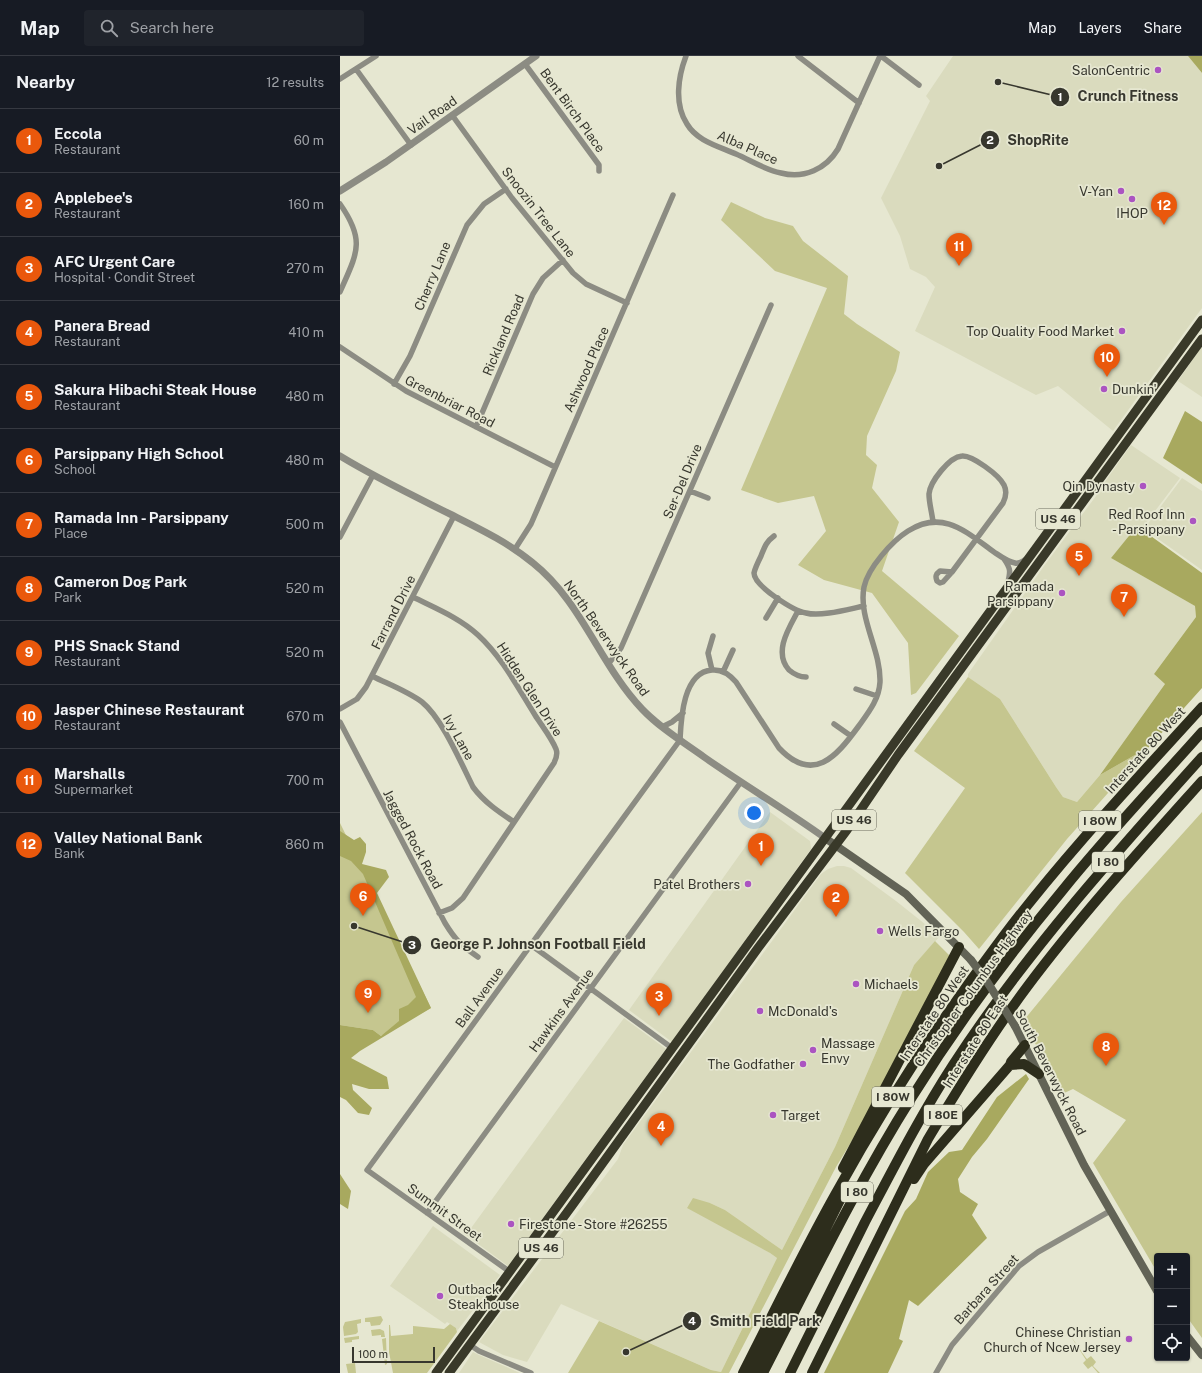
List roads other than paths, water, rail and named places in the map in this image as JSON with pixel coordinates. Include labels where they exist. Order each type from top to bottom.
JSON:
[{"type":"highway","name":"US 46","points":[[436,1373],[1202,320]]},
{"type":"highway","name":"US 46","points":[[449,1373],[560,1223],[758,948],[836,845],[898,755],[1202,339]]},
{"type":"highway","name":"Interstate 80 West","points":[[743,1373],[835,1195],[897,1090],[956,1002],[1002,938],[1062,864],[1202,707]]},
{"type":"highway","name":"Christopher Columbus Highway","points":[[763,1373],[869,1169],[913,1096],[965,1018],[1006,961],[1062,890],[1202,732]]},
{"type":"highway","name":"I 80","points":[[790,1373],[896,1162],[954,1064],[1007,988],[1072,905],[1113,856],[1202,757]]},
{"type":"highway","name":"Interstate 80 East","points":[[812,1373],[928,1139],[996,1030],[1092,905],[1202,781]]},
{"type":"highway","points":[[835,1195],[839,1176],[959,947]]},
{"type":"highway","points":[[754,1373],[829,1221],[861,1160],[956,1002]]},
{"type":"highway","points":[[896,1203],[924,1164],[1010,1066],[1025,1044]]},
{"type":"highway","points":[[1010,1066],[1024,1064],[1039,1074]]},
{"type":"main road","name":"South Beverwyck Road","points":[[825,838],[900,890],[919,906],[971,960],[998,997],[1015,1026],[1084,1165],[1156,1289]]},
{"type":"main road","points":[[1190,1340],[1202,1355]]},
{"type":"street","points":[[340,80],[376,56]]},
{"type":"street","name":"Vail Road","points":[[340,191],[410,145],[536,56]]},
{"type":"street","name":"Alba Place","points":[[686,56],[682,69],[679,102],[684,118],[692,131],[704,140],[782,174],[789,175],[805,174],[819,168],[829,161],[838,149],[880,56]]},
{"type":"street","points":[[798,56],[859,103]]},
{"type":"street","points":[[880,56],[919,85]]},
{"type":"street","name":"Bent Birch Place","points":[[525,64],[599,165],[599,172]]},
{"type":"street","points":[[356,69],[410,145]]},
{"type":"street","name":"Snoozin Tree Lane","points":[[452,115],[506,189],[573,273],[586,284],[626,303]]},
{"type":"street","name":"Cherry Lane","points":[[394,384],[410,356],[471,218],[484,204],[506,189]]},
{"type":"street","name":"Ashwood Place","points":[[515,549],[530,524],[673,195]]},
{"type":"street","points":[[340,204],[353,224],[356,239],[355,254],[340,292]]},
{"type":"street","name":"Rickland Road","points":[[476,426],[533,294],[543,278],[563,260]]},
{"type":"street","name":"Ser-Del Drive","points":[[609,663],[621,648],[771,305]]},
{"type":"street","name":"Greenbriar Road","points":[[340,347],[394,384],[555,467]]},
{"type":"street","name":"North Beverwyck Road","points":[[340,456],[372,475],[454,516],[515,549],[534,564],[560,590],[572,605],[630,695],[642,709],[662,727],[680,740],[825,838]]},
{"type":"street","points":[[933,522],[929,494],[931,487],[944,468],[958,456],[970,457],[996,476],[1004,484],[1006,492],[1003,503],[952,572]]},
{"type":"street","points":[[340,537],[372,475]]},
{"type":"street","points":[[690,491],[708,498]]},
{"type":"street","name":"Farrand Drive","points":[[340,709],[357,699],[366,687],[454,516]]},
{"type":"street","points":[[680,740],[682,713],[686,697],[692,683],[702,673],[712,670],[728,674],[736,682],[779,748],[790,758],[804,764],[812,765],[826,762],[840,751],[866,716],[877,696],[879,688],[879,668],[863,596],[866,581],[872,567],[908,530],[919,525],[933,522],[946,522],[958,527],[1003,558],[1014,563],[1030,558]]},
{"type":"street","points":[[774,536],[767,541],[754,572],[757,580],[763,588],[798,611],[808,614],[832,612],[864,606]]},
{"type":"street","points":[[1003,558],[1008,565],[1010,572],[1006,590]]},
{"type":"street","name":"Hidden Glen Drive","points":[[413,597],[449,615],[468,627],[487,644],[496,654],[556,749],[554,763],[463,898],[452,908],[439,913]]},
{"type":"street","points":[[766,618],[778,598]]},
{"type":"street","points":[[798,611],[786,634],[782,649],[787,667],[800,677],[806,676]]},
{"type":"street","points":[[712,670],[708,653],[713,636]]},
{"type":"street","points":[[723,672],[733,650]]},
{"type":"street","name":"Ivy Lane","points":[[372,676],[416,698],[428,708],[440,723],[478,794],[514,822]]},
{"type":"street","points":[[856,689],[877,696]]},
{"type":"street","points":[[662,727],[672,722],[682,713]]},
{"type":"street","name":"Jagged Rock Road","points":[[340,722],[439,913],[455,939],[478,957]]},
{"type":"street","points":[[834,724],[851,736]]},
{"type":"street","name":"Ball Avenue","points":[[367,1170],[680,740]]},
{"type":"street","name":"Hawkins Avenue","points":[[427,1213],[741,782]]},
{"type":"street","points":[[531,945],[672,1048]]},
{"type":"street","name":"Summit Street","points":[[367,1170],[510,1272]]},
{"type":"street","name":"Barbara Street","points":[[936,1373],[952,1345],[1019,1266],[1038,1252],[1110,1211]]},
{"type":"street","points":[[470,1345],[479,1351],[531,1373]]},
{"type":"place","name":"SalonCentric","points":[[1158,70]]},
{"type":"place","name":"Crunch Fitness","points":[[998,82]]},
{"type":"place","name":"ShopRite","points":[[939,166]]},
{"type":"place","name":"V-Yan","points":[[1121,191]]},
{"type":"place","name":"IHOP","points":[[1132,199]]},
{"type":"place","name":"Valley National Bank","points":[[1164,225]]},
{"type":"place","name":"Marshalls","points":[[959,266]]},
{"type":"place","name":"Top Quality Food Market","points":[[1122,331]]},
{"type":"place","name":"Jasper Chinese Restaurant","points":[[1107,377]]},
{"type":"place","name":"Dunkin'","points":[[1104,389]]},
{"type":"place","name":"Qin Dynasty","points":[[1143,486]]},
{"type":"place","name":"Red Roof Inn - Parsippany","points":[[1193,521]]},
{"type":"place","name":"Sakura Hibachi Steak House","points":[[1079,576]]},
{"type":"place","name":"Ramada Parsippany","points":[[1062,593]]},
{"type":"place","name":"Ramada Inn - Parsippany","points":[[1124,617]]},
{"type":"place","name":"Eccola","points":[[761,866]]},
{"type":"place","name":"Patel Brothers","points":[[748,884]]},
{"type":"place","name":"Parsippany High School","points":[[363,916]]},
{"type":"place","name":"Applebee's","points":[[836,917]]},
{"type":"place","name":"George P. Johnson Football Field","points":[[354,926]]},
{"type":"place","name":"Wells Fargo","points":[[880,931]]},
{"type":"place","name":"Michaels","points":[[856,984]]},
{"type":"place","name":"McDonald's","points":[[760,1011]]},
{"type":"place","name":"PHS Snack Stand","points":[[368,1013]]},
{"type":"place","name":"AFC Urgent Care","points":[[659,1016]]},
{"type":"place","name":"Massage Envy","points":[[813,1050]]},
{"type":"place","name":"The Godfather","points":[[803,1064]]},
{"type":"place","name":"Cameron Dog Park","points":[[1106,1066]]},
{"type":"place","name":"Target","points":[[773,1115]]},
{"type":"place","name":"Panera Bread","points":[[661,1146]]},
{"type":"place","name":"Firestone - Store #26255","points":[[511,1224]]},
{"type":"place","name":"Outback Steakhouse","points":[[440,1296]]},
{"type":"place","name":"Chinese Christian Church of Ncew Jersey","points":[[1129,1339]]},
{"type":"place","name":"Smith Field Park","points":[[626,1352]]}]
